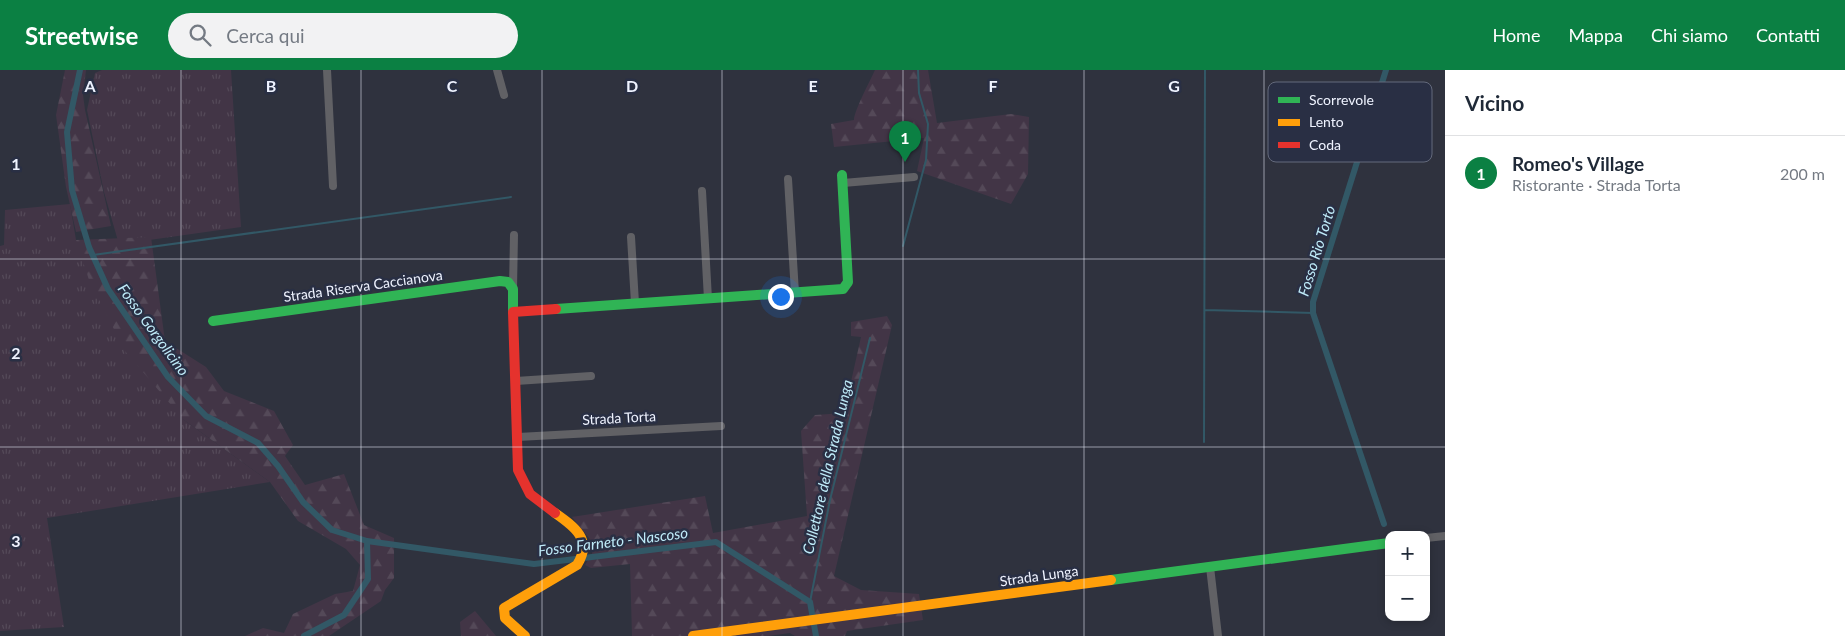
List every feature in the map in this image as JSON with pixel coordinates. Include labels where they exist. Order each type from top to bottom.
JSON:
[{"type":"street","points":[[328,70],[333,186]]},
{"type":"street","points":[[497,70],[504,95]]},
{"type":"street","points":[[513,312],[842,290],[848,286],[843,179],[914,177]]},
{"type":"street","points":[[788,179],[795,293]]},
{"type":"street","points":[[702,191],[708,299]]},
{"type":"street","points":[[514,235],[513,312],[518,437],[517,466],[526,488],[534,498],[575,528],[583,542],[584,552],[580,562],[504,608],[505,618],[525,636]]},
{"type":"street","points":[[630,237],[635,304]]},
{"type":"street","name":"Strada Riserva Caccianova","points":[[214,321],[500,281],[508,282],[514,289]]},
{"type":"street","points":[[516,381],[591,376]]},
{"type":"street","name":"Strada Torta","points":[[518,437],[721,426]]},
{"type":"street","points":[[1430,538],[1445,536]]},
{"type":"street","name":"Strada Lunga","points":[[693,636],[1385,544]]},
{"type":"street","points":[[1210,567],[1218,636]]},
{"type":"green space","points":[[65,70],[86,70],[83,95],[85,110],[111,226],[76,232],[66,187],[56,115]]},
{"type":"green space","points":[[102,70],[231,70],[241,227],[121,244],[118,241],[104,192],[87,110],[95,73]]},
{"type":"green space","points":[[875,70],[928,70],[937,123],[1011,114],[1029,117],[1028,174],[1011,204],[917,171],[924,138],[834,147],[831,124],[854,120],[859,103]]},
{"type":"green space","points":[[70,204],[76,240],[184,420],[270,482],[47,518],[64,627],[0,631],[0,246],[4,245],[5,210]]},
{"type":"green space","points":[[151,237],[165,341],[206,367],[224,391],[274,411],[293,445],[285,456],[305,485],[344,474],[364,525],[394,538],[394,578],[385,590],[381,601],[329,636],[245,636],[263,628],[284,633],[293,614],[335,594],[353,591],[360,565],[346,549],[298,521],[270,482],[184,420],[125,351],[89,280],[76,240]]},
{"type":"green space","points":[[887,316],[892,325],[834,576],[861,590],[919,594],[923,620],[847,631],[845,636],[795,636],[790,633],[768,636],[632,636],[630,564],[591,568],[585,565],[592,554],[593,543],[572,517],[705,496],[713,533],[807,516],[801,431],[815,415],[844,413],[861,337],[851,336],[851,322]]},
{"type":"green space","points":[[475,611],[496,636],[461,636],[460,622]]},
{"type":"waterway","name":"Fosso Gorgolicino","points":[[80,70],[67,132],[72,190],[89,247],[108,289],[168,377],[206,416],[258,443],[278,466],[303,502],[332,530],[367,541],[368,579],[344,615],[304,636]]},
{"type":"waterway","name":"Collettore della Strada Lunga","points":[[903,246],[926,160],[928,124],[919,93],[918,70]]},
{"type":"waterway","points":[[1204,442],[1205,70]]},
{"type":"waterway","name":"Fosso Rio Torto","points":[[1382,82],[1386,70]]},
{"type":"waterway","name":"Fosso Rio Torto","points":[[1357,162],[1313,302],[1313,313],[1384,524]]},
{"type":"waterway","points":[[93,255],[511,197]]},
{"type":"waterway","points":[[1205,310],[1313,313]]},
{"type":"waterway","name":"Collettore della Strada Lunga","points":[[810,602],[830,500],[870,338]]},
{"type":"waterway","name":"Fosso Farneto - Nascoso","points":[[367,541],[534,564],[716,542],[810,602],[816,636]]},
{"type":"traffic: fast","points":[[556,309],[843,289],[848,282],[842,175]]},
{"type":"traffic: fast","points":[[213,321],[500,281],[508,282],[513,289],[513,312]]},
{"type":"traffic: fast","points":[[1111,580],[1385,544]]},
{"type":"traffic: slow","points":[[525,636],[505,618],[504,608],[577,565],[583,548],[580,535],[555,513]]},
{"type":"traffic: slow","points":[[693,636],[1111,580]]},
{"type":"traffic: jam","points":[[555,513],[530,494],[518,470],[513,312],[556,309]]},
{"type":"place","name":"Romeo's Village","points":[[905,162]]}]
